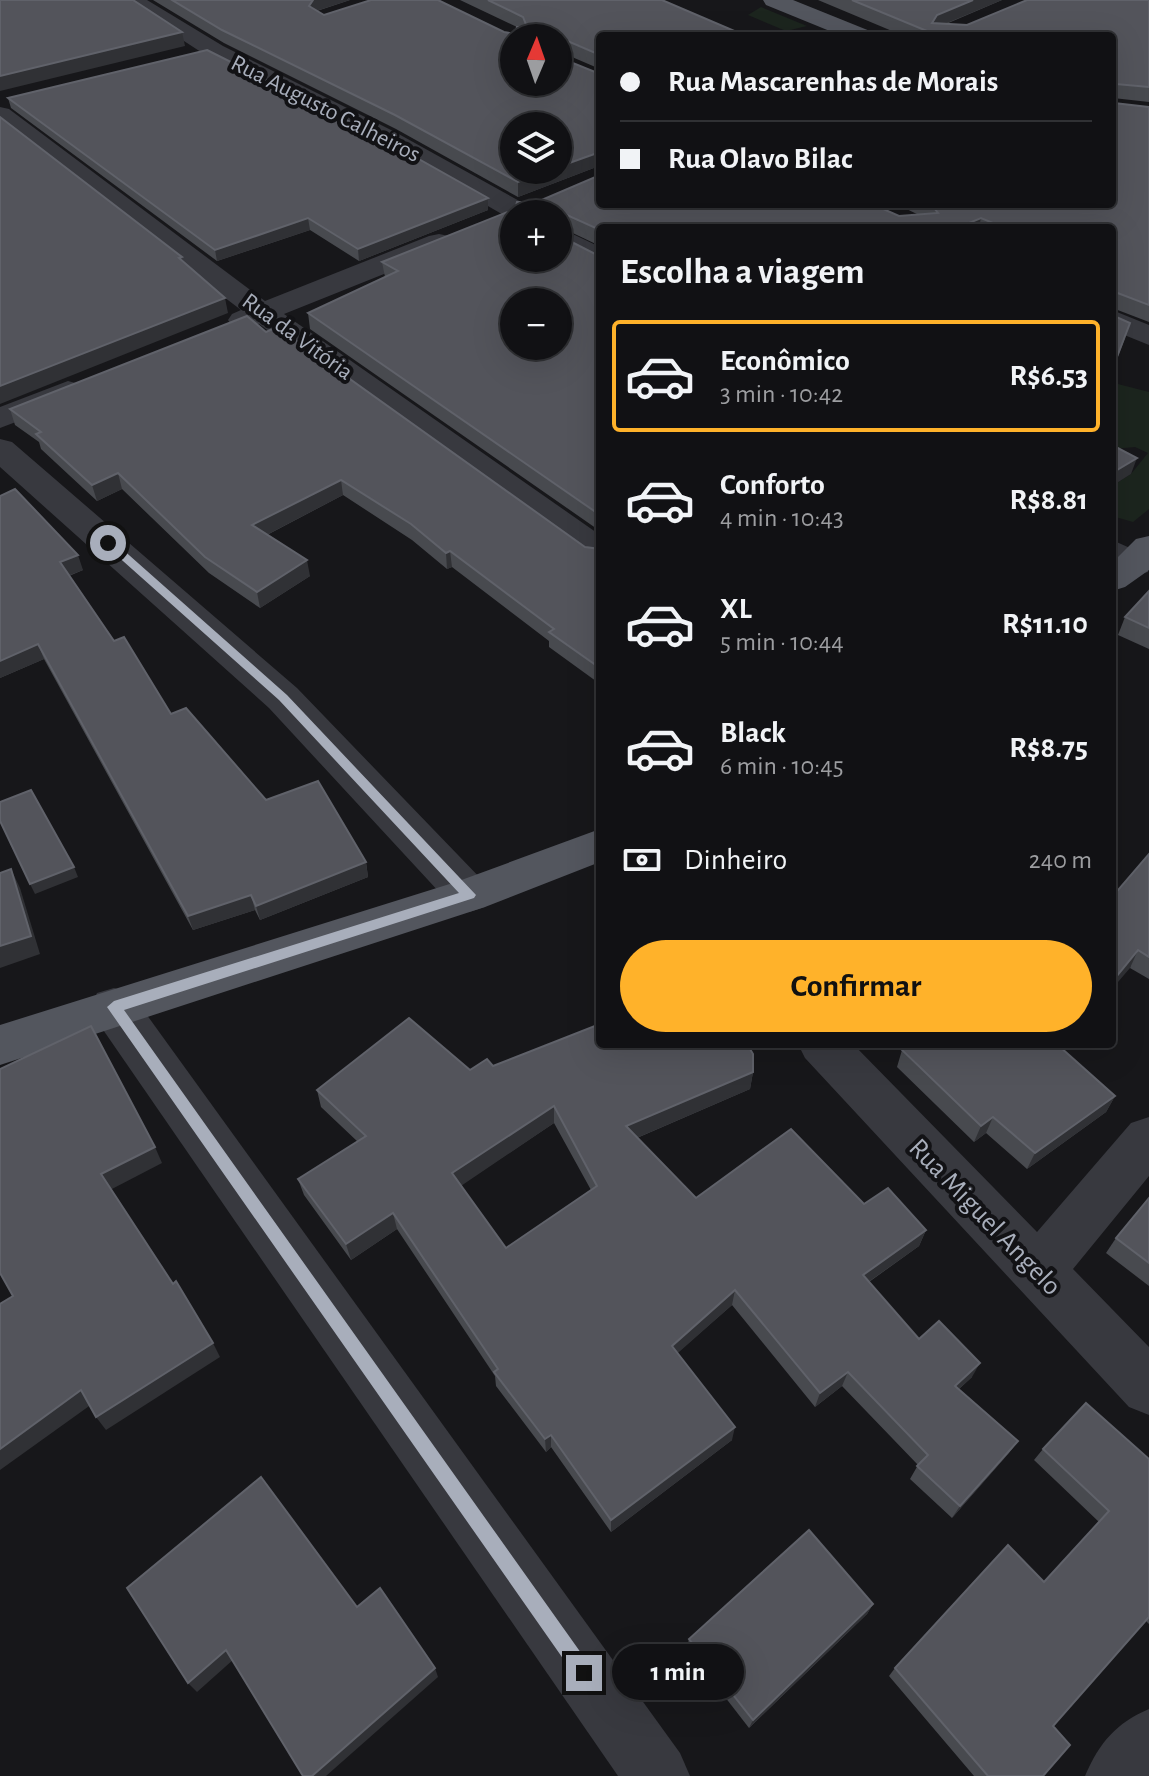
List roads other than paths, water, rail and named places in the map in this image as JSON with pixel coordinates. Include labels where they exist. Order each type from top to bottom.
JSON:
[{"type":"main road","points":[[774,0],[852,32]]},
{"type":"main road","points":[[0,1045],[469,895],[596,847]]},
{"type":"street","name":"Rua Augusto Calheiros","points":[[132,0],[212,49],[386,137],[500,201]]},
{"type":"street","points":[[182,56],[212,49]]},
{"type":"street","name":"Rua da Vitória","points":[[5,104],[263,313],[596,549]]},
{"type":"street","points":[[545,200],[551,197]]},
{"type":"street","points":[[488,222],[500,218]]},
{"type":"street","points":[[219,330],[461,233]]},
{"type":"street","points":[[572,243],[596,257]]},
{"type":"street","points":[[1116,321],[1149,336]]},
{"type":"street","points":[[0,418],[88,383]]},
{"type":"street","points":[[0,449],[283,698],[469,895]]},
{"type":"street","points":[[114,1007],[657,1776]]},
{"type":"street","name":"Rua Miguel Angelo","points":[[826,1048],[1149,1387]]},
{"type":"street","points":[[1038,1271],[1149,1139]]},
{"type":"street","points":[[1118,1776],[1149,1742]]}]
